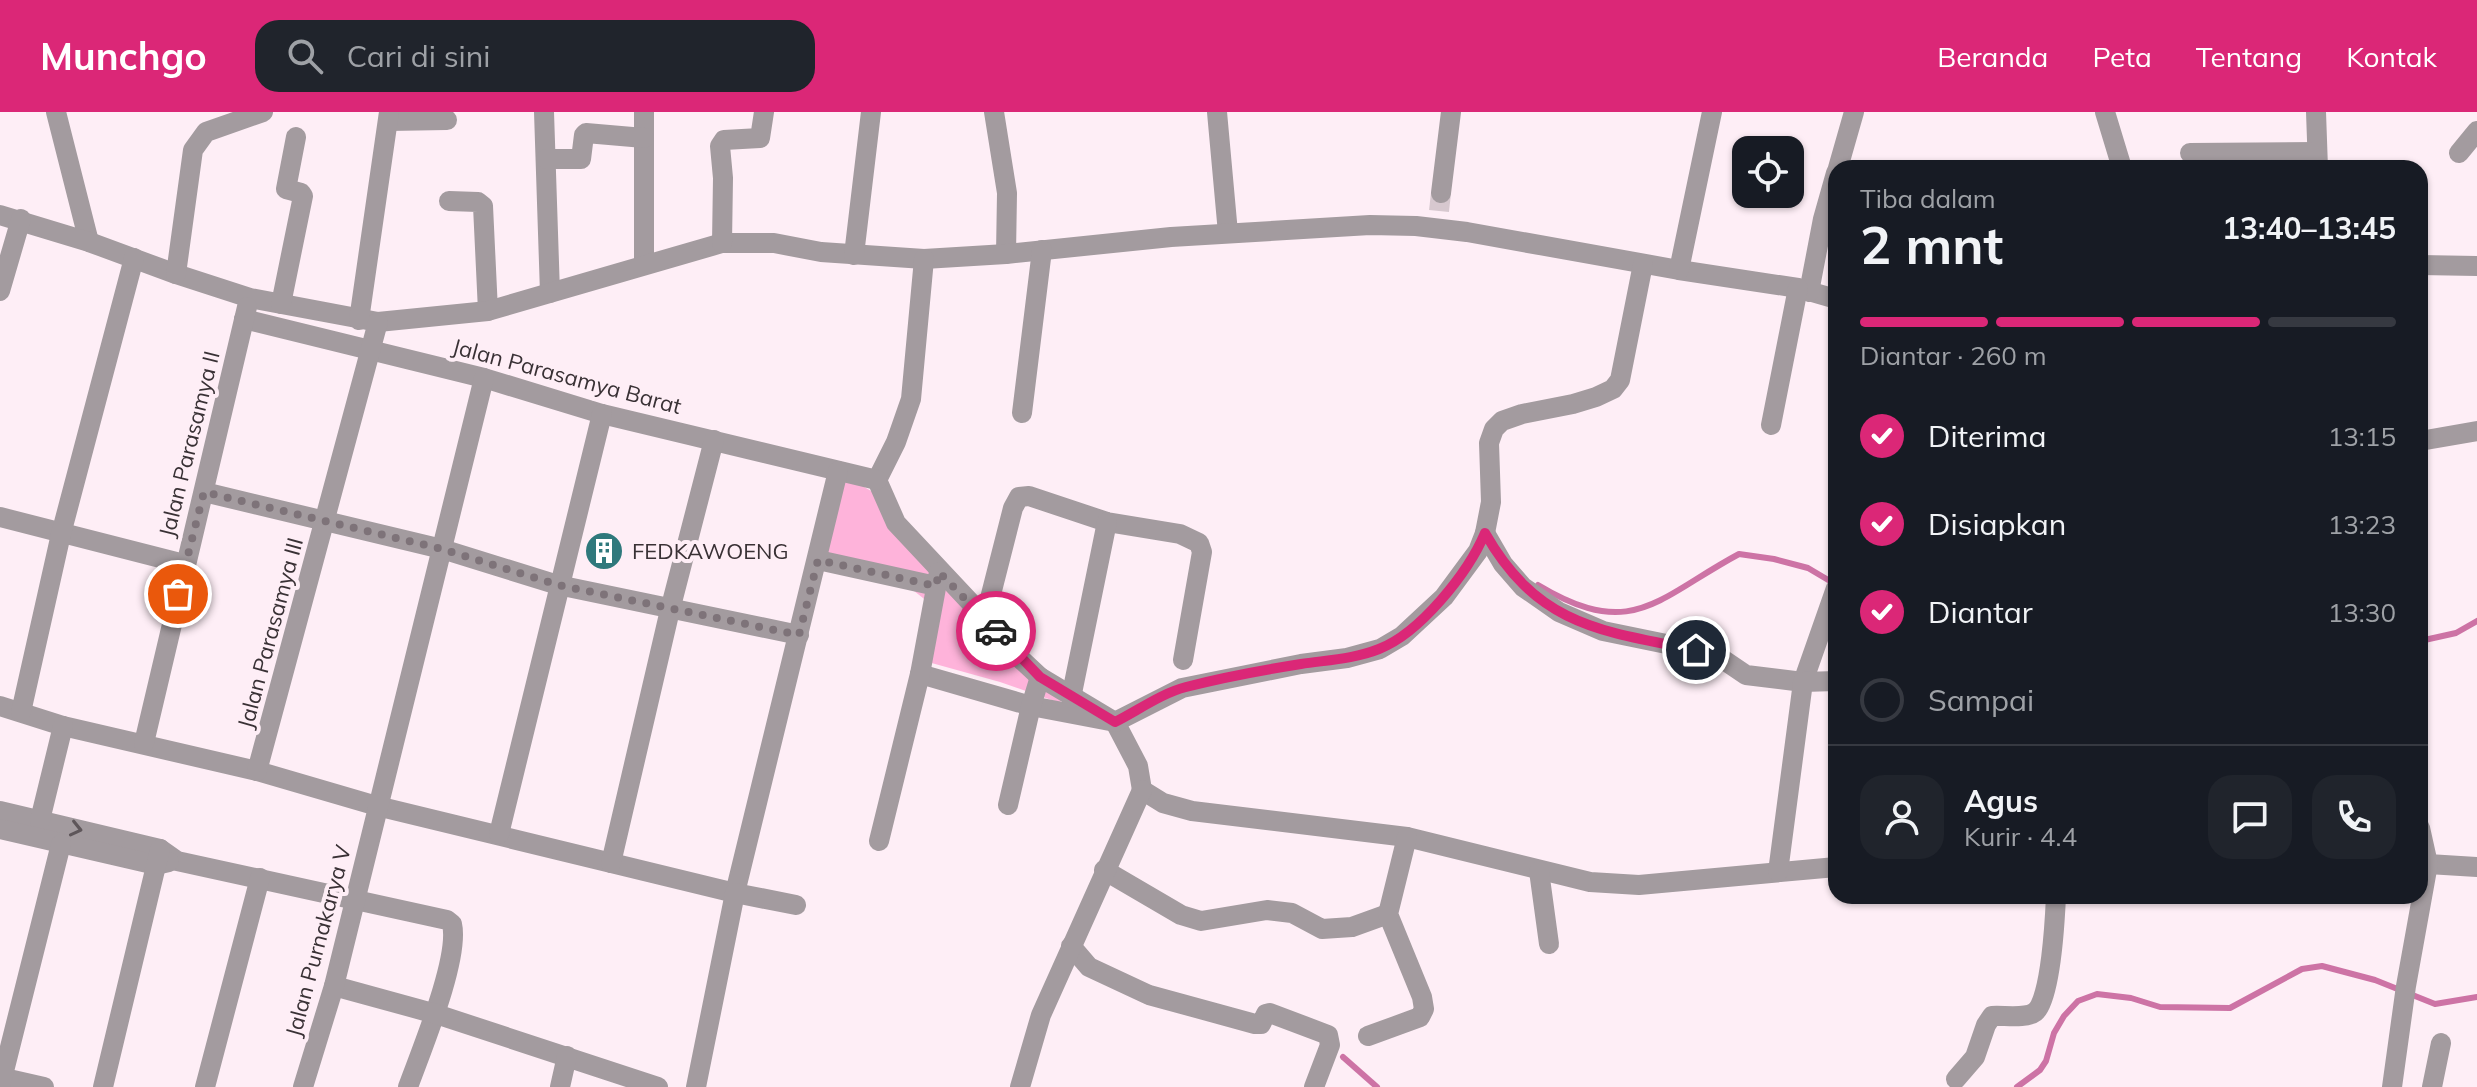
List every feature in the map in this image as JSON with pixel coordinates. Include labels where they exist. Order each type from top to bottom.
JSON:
[{"type":"street","points":[[56,112],[89,242]]},
{"type":"street","points":[[176,274],[193,150],[206,132],[263,112]]},
{"type":"street","points":[[544,112],[550,293]]},
{"type":"street","points":[[644,112],[644,265]]},
{"type":"street","points":[[722,243],[720,146],[724,140],[760,138],[764,112]]},
{"type":"street","points":[[854,255],[871,112]]},
{"type":"street","points":[[994,112],[1007,193],[1006,254]]},
{"type":"street","points":[[1217,112],[1228,233]]},
{"type":"street","points":[[1439,211],[1451,112]]},
{"type":"street","points":[[1679,270],[1712,112]]},
{"type":"street","points":[[1840,160],[1854,112]]},
{"type":"street","points":[[2105,112],[2120,160]]},
{"type":"street","points":[[2190,153],[2318,160],[2316,112]]},
{"type":"street","points":[[389,116],[447,120]]},
{"type":"street","name":"Jalan Parasamya III","points":[[257,771],[371,352],[368,321],[389,116]]},
{"type":"street","points":[[2459,153],[2477,131]]},
{"type":"street","points":[[546,159],[581,159],[586,133],[644,138]]},
{"type":"street","points":[[281,304],[303,196],[286,189],[296,137]]},
{"type":"street","points":[[449,201],[478,202],[483,206],[488,311]]},
{"type":"street","points":[[1771,425],[1828,202]]},
{"type":"street","points":[[0,215],[21,219],[250,298],[368,321],[488,311],[722,243],[774,243],[821,252],[924,259],[1228,233],[1370,225],[1439,211],[1643,264],[1828,297]]},
{"type":"street","points":[[0,291],[21,219]]},
{"type":"street","points":[[1022,413],[1042,250]]},
{"type":"street","points":[[21,712],[61,534],[134,258]]},
{"type":"street","points":[[924,259],[911,399],[896,442],[877,480],[896,523],[938,579],[985,618],[1010,649],[1040,677],[1115,722],[1138,766],[1142,790],[1041,1015],[1020,1087]]},
{"type":"street","points":[[920,674],[1031,706],[1115,722],[1182,688],[1347,658],[1380,649],[1402,636],[1444,597],[1478,551],[1491,502],[1491,434],[1502,421],[1573,404],[1613,389],[1620,380],[1643,264]]},
{"type":"street","points":[[2428,265],[2477,266]]},
{"type":"street","name":"Jalan Parasamya II","points":[[144,743],[184,564],[250,298]]},
{"type":"street","name":"Jalan Parasamya Barat","points":[[244,319],[484,378],[602,414],[877,480]]},
{"type":"street","name":"Jalan Purnakarya V","points":[[303,1087],[334,986],[484,378]]},
{"type":"street","points":[[499,834],[602,414]]},
{"type":"street","points":[[2428,440],[2477,431]]},
{"type":"street","points":[[611,863],[670,610],[714,440]]},
{"type":"street","points":[[696,1087],[735,893],[838,471]]},
{"type":"street","points":[[204,492],[442,549],[558,585],[799,635]]},
{"type":"street","points":[[985,618],[1013,508],[1019,497],[1029,496],[1107,522],[1180,534],[1199,543],[1202,552],[1183,660]]},
{"type":"street","points":[[0,517],[184,564]]},
{"type":"street","points":[[1071,698],[1107,522]]},
{"type":"street","points":[[1485,533],[1503,564],[1523,587],[1559,612],[1603,631],[1715,654],[1746,675],[1803,682],[1828,681]]},
{"type":"street","points":[[818,560],[938,579]]},
{"type":"street","points":[[879,841],[920,674],[938,579]]},
{"type":"street","points":[[1778,872],[1803,682],[1828,611]]},
{"type":"street","points":[[1008,805],[1040,677]]},
{"type":"street","points":[[0,706],[63,726],[257,771],[377,806],[796,905]]},
{"type":"street","points":[[40,820],[63,726]]},
{"type":"street","points":[[1142,790],[1163,803],[1192,811],[1407,837],[1590,882],[1639,885],[1828,868]]},
{"type":"street","points":[[0,811],[164,858]]},
{"type":"street","points":[[0,829],[61,844],[164,858],[447,920],[452,924],[454,940],[436,1014],[408,1087]]},
{"type":"street","points":[[1368,1036],[1420,1017],[1424,1009],[1388,914],[1407,837]]},
{"type":"street","points":[[44,1087],[1,1081],[61,844]]},
{"type":"street","points":[[103,1087],[164,858]]},
{"type":"street","points":[[2428,874],[2477,867]]},
{"type":"street","points":[[1104,870],[1181,915],[1201,921],[1267,910],[1292,913],[1322,929],[1352,927],[1388,914]]},
{"type":"street","points":[[1539,871],[1549,944]]},
{"type":"street","points":[[205,1087],[260,878]]},
{"type":"street","points":[[1956,1079],[1975,1057],[1992,1016],[2031,1015],[2038,1010],[2044,999],[2056,904]]},
{"type":"street","points":[[2392,1087],[2420,904]]},
{"type":"street","points":[[1071,946],[1089,967],[1149,995],[1255,1024],[1261,1024],[1266,1014],[1270,1013],[1328,1035],[1330,1045],[1314,1087]]},
{"type":"street","points":[[334,986],[436,1014],[658,1087]]},
{"type":"street","points":[[2432,1087],[2441,1043]]},
{"type":"street","points":[[560,1087],[567,1056]]},
{"type":"shaded area","points":[[842,474],[878,495],[1063,697],[1060,703],[928,662],[936,613],[923,598],[905,584],[822,564]]},
{"type":"waterway","points":[[1538,585],[1571,602],[1598,610],[1622,612],[1664,598],[1739,554],[1808,568],[1828,580]]},
{"type":"waterway","points":[[2428,639],[2456,633],[2477,621]]},
{"type":"waterway","points":[[2017,1087],[2040,1070],[2046,1061],[2054,1033],[2064,1016],[2078,1001],[2097,994],[2131,998],[2160,1007],[2230,1008],[2302,969],[2322,966],[2375,980],[2435,1004],[2477,997]]},
{"type":"waterway","points":[[1343,1057],[1377,1087]]},
{"type":"tunnel","points":[[1439,211],[1441,193]]},
{"type":"way so far","points":[[178,594],[204,492],[442,549],[558,585],[799,635],[818,560],[936,586],[939,572],[996,631]]},
{"type":"place","name":"FEDKAWOENG","points":[[604,551]]},
{"type":"route","points":[[996,631],[1040,677],[1115,722],[1182,688],[1347,658],[1380,649],[1402,636],[1444,597],[1478,551],[1485,533],[1503,564],[1523,587],[1559,612],[1603,631],[1696,650]]}]
